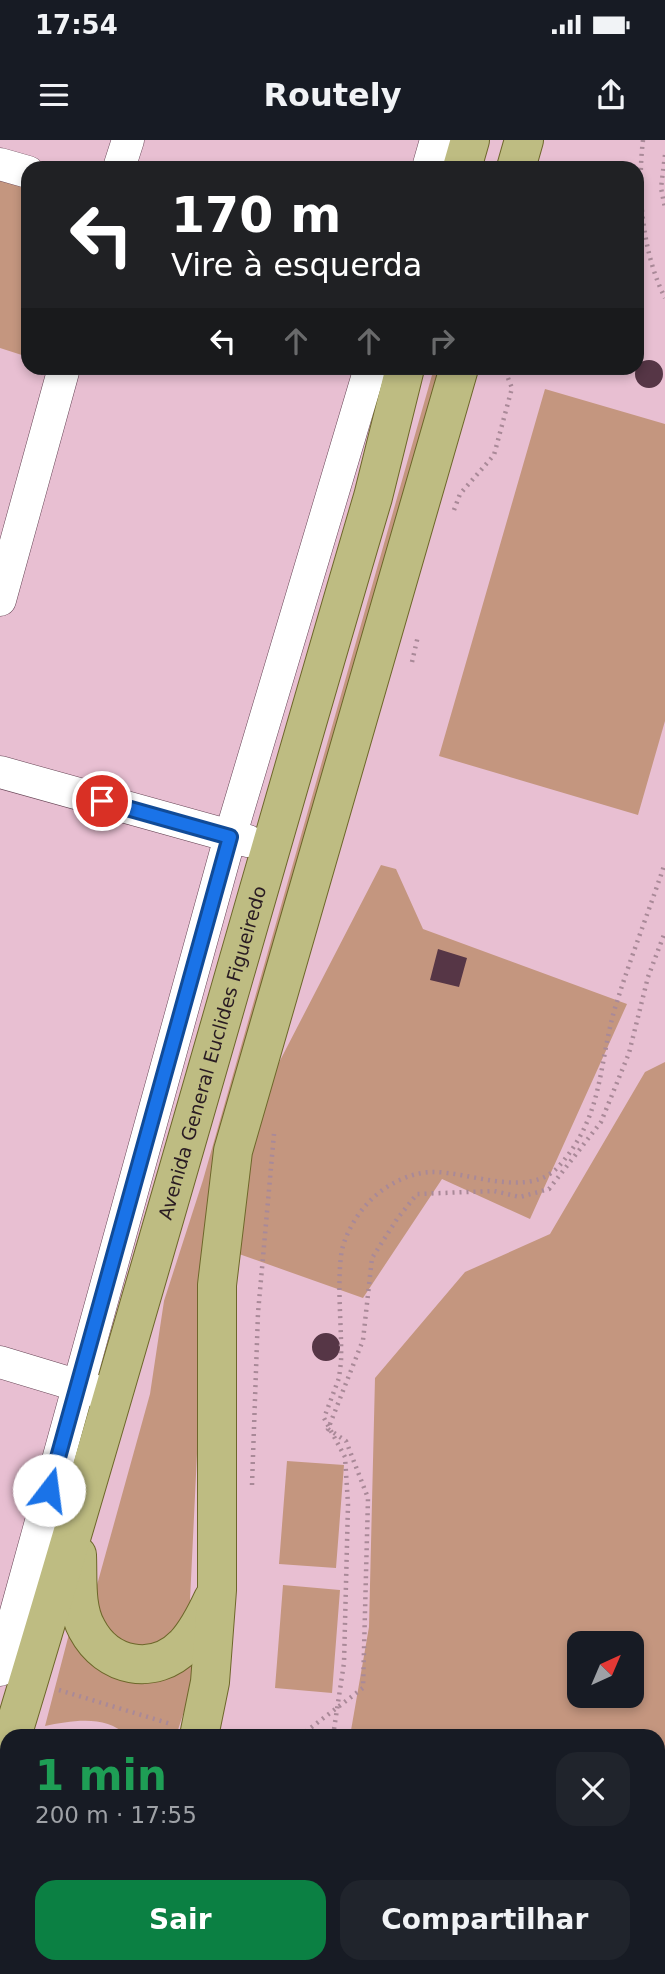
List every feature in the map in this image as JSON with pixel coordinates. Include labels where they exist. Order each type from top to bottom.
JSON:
[{"type":"main road","points":[[464,161],[470,140]]},
{"type":"main road","points":[[518,161],[524,140]]},
{"type":"main road","name":"Avenida General Euclides Figueiredo","points":[[15,1729],[77,1525],[94,1391],[270,846],[373,497],[403,375]]},
{"type":"main road","points":[[192,1729],[210,1682],[217,1590],[217,1285],[233,1151],[457,375]]},
{"type":"main road","points":[[77,1525],[78,1597],[86,1628],[103,1651],[120,1662],[142,1666],[165,1659],[185,1645],[207,1614],[217,1590]]},
{"type":"street","points":[[121,161],[128,140]]},
{"type":"street","points":[[430,161],[436,140]]},
{"type":"street","points":[[0,164],[21,170]]},
{"type":"street","points":[[0,600],[62,375]]},
{"type":"street","name":"Avenida General Euclides Figueiredo","points":[[0,1670],[94,1391],[230,837],[368,375]]},
{"type":"street","points":[[0,772],[270,846]]},
{"type":"street","points":[[0,1362],[94,1391]]},
{"type":"path","points":[[643,140],[643,161]]},
{"type":"path","points":[[665,155],[661,188],[665,208]]},
{"type":"path","points":[[644,218],[647,243],[665,298]]},
{"type":"path","points":[[452,517],[460,494],[494,454],[512,388],[507,375]]},
{"type":"path","points":[[412,662],[419,629]]},
{"type":"path","points":[[334,1729],[344,1663],[348,1504],[345,1457],[324,1418],[339,1378],[341,1362],[341,1254],[356,1216],[379,1191],[407,1177],[430,1172],[521,1181],[539,1179],[557,1169],[572,1150],[600,1090],[615,1010],[665,863]]},
{"type":"path","points":[[328,1429],[363,1339],[372,1258],[397,1219],[417,1194],[494,1191],[520,1197],[549,1189],[601,1122],[629,1053],[648,977],[665,932]]},
{"type":"path","points":[[252,1495],[258,1313],[274,1132]]},
{"type":"path","points":[[309,1729],[363,1688],[368,1498],[346,1441],[328,1429]]},
{"type":"path","points":[[58,1690],[182,1729]]},
{"type":"shaded area","points":[[0,177],[21,184],[21,355],[0,348]]},
{"type":"shaded area","points":[[432,375],[443,375],[209,1203],[189,1621],[150,1649],[130,1647],[108,1636],[92,1603],[150,1394],[164,1301],[203,1180]]},
{"type":"shaded area","points":[[545,389],[665,424],[665,721],[638,815],[439,756]]},
{"type":"shaded area","points":[[381,865],[396,869],[423,929],[627,1004],[530,1219],[442,1179],[363,1298],[239,1254],[255,1109]]},
{"type":"shaded area","points":[[665,1062],[665,1729],[351,1729],[369,1627],[375,1378],[465,1272],[550,1234],[645,1072]]},
{"type":"shaded area","points":[[287,1461],[344,1465],[336,1568],[279,1564]]},
{"type":"shaded area","points":[[283,1585],[340,1590],[332,1693],[275,1688]]},
{"type":"shaded area","points":[[69,1634],[159,1680],[181,1673],[201,1659],[178,1729],[119,1729],[109,1724],[88,1721],[45,1726]]},
{"type":"building","points":[[644,361],[654,361],[662,369],[662,379],[654,387],[644,387],[636,379],[635,375],[644,375]]},
{"type":"building","points":[[438,949],[467,958],[459,987],[430,980]]},
{"type":"building","points":[[326,1333],[336,1337],[340,1347],[336,1357],[326,1361],[316,1357],[312,1347],[316,1337]]},
{"type":"route","points":[[49,1490],[230,837],[102,801]]}]
